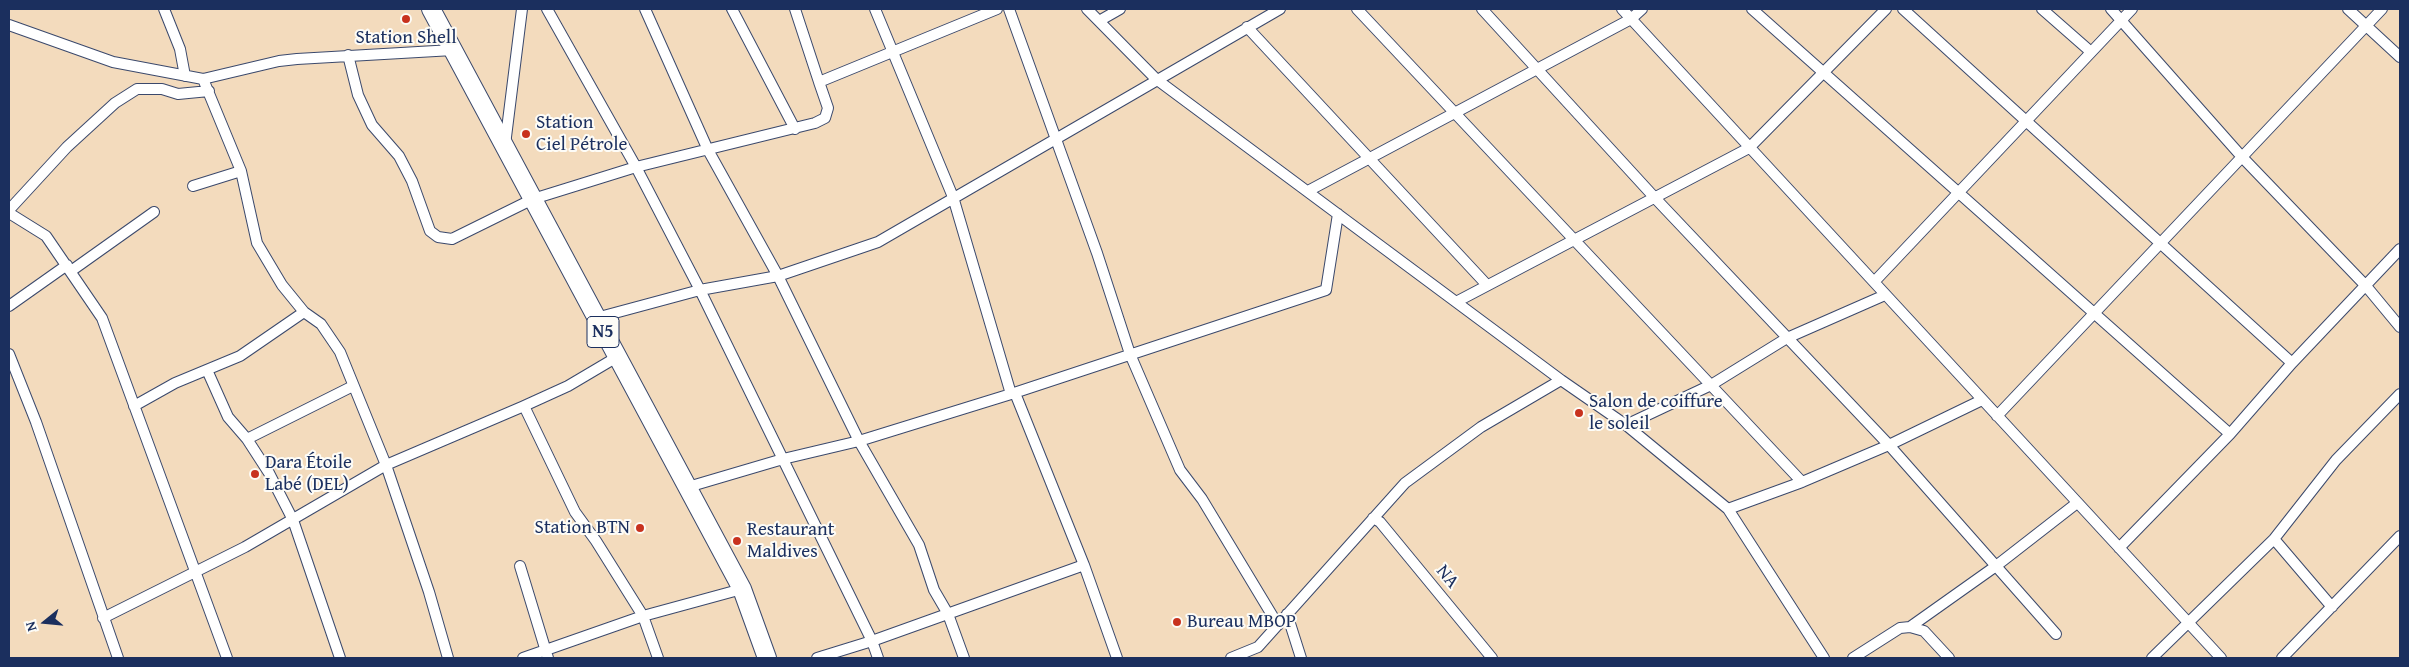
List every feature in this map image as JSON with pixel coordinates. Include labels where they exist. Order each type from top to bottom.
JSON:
[{"type":"highway","name":"N5","points":[[431,9],[742,589],[767,658]]},
{"type":"street","points":[[164,9],[180,49],[185,76]]},
{"type":"street","points":[[504,146],[522,9]]},
{"type":"street","points":[[547,9],[636,167],[700,290],[872,641],[878,658]]},
{"type":"street","points":[[645,9],[708,150],[778,276],[859,441],[919,545],[934,590],[948,614],[964,658]]},
{"type":"street","points":[[732,9],[795,129]]},
{"type":"street","points":[[348,55],[358,95],[372,124],[399,156],[412,182],[430,231],[438,237],[452,239],[533,199],[636,167],[795,129],[825,118],[828,108],[795,9]]},
{"type":"street","points":[[875,9],[953,197],[1013,393],[1084,565],[1116,658]]},
{"type":"street","points":[[819,82],[997,9]]},
{"type":"street","points":[[1010,9],[1054,138],[1097,253],[1130,354],[1180,470],[1202,499],[1278,624]]},
{"type":"street","points":[[1087,9],[1156,79],[1561,380],[1626,425],[1728,509],[1824,658]]},
{"type":"street","points":[[1099,21],[1120,9]]},
{"type":"street","points":[[596,318],[700,290],[778,276],[878,242],[1054,138],[1280,9]]},
{"type":"street","points":[[1357,9],[1802,482]]},
{"type":"street","points":[[1482,9],[1655,198],[1889,445],[2056,634]]},
{"type":"street","points":[[1622,9],[2221,658]]},
{"type":"street","points":[[1308,192],[1631,19],[1642,9]]},
{"type":"street","points":[[1752,9],[2230,434]]},
{"type":"street","points":[[1456,302],[1749,148],[1886,9]]},
{"type":"street","points":[[1903,9],[2292,363]]},
{"type":"street","points":[[2042,9],[2091,52]]},
{"type":"street","points":[[2111,9],[2242,156],[2366,286],[2400,327]]},
{"type":"street","points":[[1874,282],[2132,9]]},
{"type":"street","points":[[2348,9],[2400,57]]},
{"type":"street","points":[[1997,416],[2382,9]]},
{"type":"street","points":[[9,25],[113,62],[203,79],[279,61],[348,55],[453,50]]},
{"type":"street","points":[[1248,27],[1487,285]]},
{"type":"street","points":[[203,79],[241,171],[257,243],[282,285],[304,312],[321,324],[334,340],[386,465],[429,592],[448,658]]},
{"type":"street","points":[[208,91],[178,94],[162,88],[137,89],[115,104],[67,147],[9,211],[46,236],[102,318],[227,658]]},
{"type":"street","points":[[193,186],[241,171]]},
{"type":"street","points":[[9,306],[154,212]]},
{"type":"street","points":[[688,487],[783,459],[859,441],[1013,393],[1326,290],[1338,214]]},
{"type":"street","points":[[2119,548],[2230,434],[2292,363],[2400,250]]},
{"type":"street","points":[[1626,425],[1711,384],[1787,338],[1885,295]]},
{"type":"street","points":[[134,406],[175,382],[240,356],[304,312]]},
{"type":"street","points":[[9,354],[36,422],[118,658]]},
{"type":"street","points":[[104,618],[245,547],[386,465],[568,386],[617,357]]},
{"type":"street","points":[[207,370],[228,417],[247,439],[269,473],[292,520],[340,658]]},
{"type":"street","points":[[1232,658],[1258,647],[1405,483],[1481,428],[1561,380]]},
{"type":"street","points":[[247,439],[353,386]]},
{"type":"street","points":[[2152,658],[2274,539],[2336,460],[2400,394]]},
{"type":"street","points":[[1728,509],[1802,482],[1889,445],[1982,400]]},
{"type":"street","points":[[524,406],[575,512],[596,540],[644,616],[658,658]]},
{"type":"street","points":[[1910,627],[1996,566],[2077,503]]},
{"type":"street","name":"NA","points":[[1373,518],[1380,522],[1492,658]]},
{"type":"street","points":[[2282,658],[2400,536]]},
{"type":"street","points":[[2274,539],[2332,607]]},
{"type":"street","points":[[817,658],[872,641],[1084,565]]},
{"type":"street","points":[[520,566],[547,655]]},
{"type":"street","points":[[523,658],[547,655],[644,616],[742,589]]},
{"type":"street","points":[[1287,614],[1301,658]]},
{"type":"street","points":[[1853,658],[1900,628],[1910,627],[1924,631],[1949,658]]},
{"type":"place","name":"Station Shell","points":[[406,19]]},
{"type":"place","name":"Station Ciel Pétrole","points":[[526,134]]},
{"type":"place","name":"Salon de coiffure le soleil","points":[[1579,413]]},
{"type":"place","name":"Dara Étoile Labé (DEL)","points":[[255,474]]},
{"type":"place","name":"Station BTN","points":[[640,528]]},
{"type":"place","name":"Restaurant Maldives","points":[[737,541]]},
{"type":"place","name":"Bureau MBOP","points":[[1177,622]]}]
